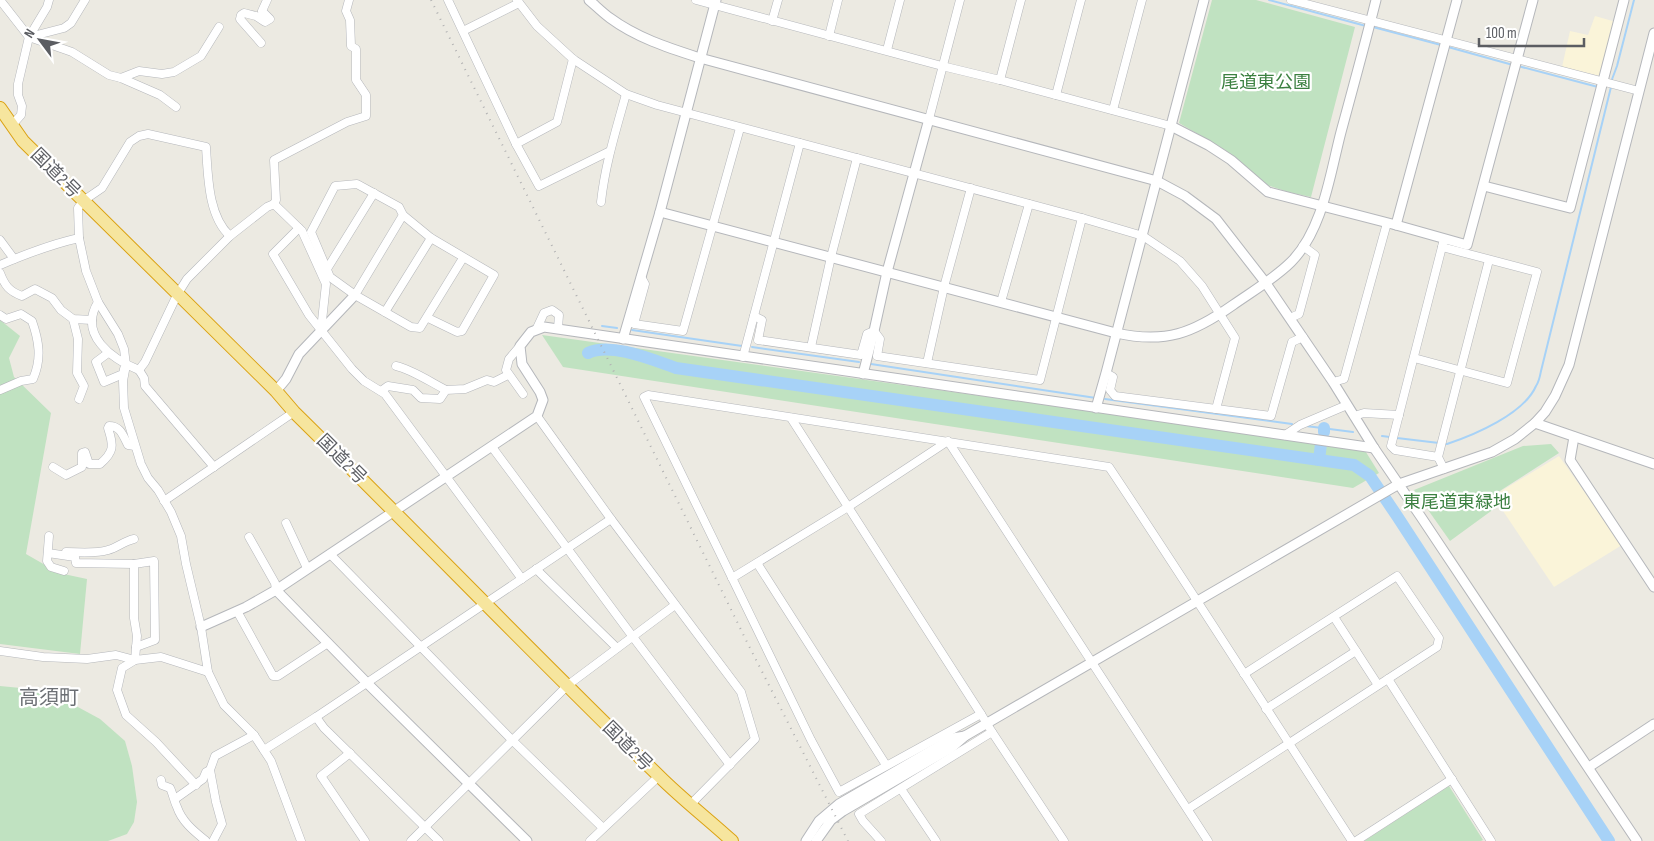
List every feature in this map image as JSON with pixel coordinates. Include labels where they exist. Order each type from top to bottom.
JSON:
[{"type":"highway","name":"国道2号","points":[[0,108],[23,141],[276,391],[294,412],[659,776],[732,841]]},
{"type":"highway","name":"国道2号","points":[[690,805],[723,841]]},
{"type":"street","points":[[0,0],[29,37],[72,52],[110,75],[160,95],[176,107]]},
{"type":"street","points":[[12,125],[21,115],[22,106],[18,95],[18,84],[29,37],[49,0]]},
{"type":"street","points":[[29,37],[64,28],[70,23],[84,0]]},
{"type":"street","points":[[260,43],[240,18],[244,14],[256,16],[266,22],[270,19],[262,11],[267,0]]},
{"type":"street","points":[[139,370],[145,362],[177,295],[187,279],[230,236],[267,207],[274,204],[276,200],[274,160],[347,122],[366,116],[366,96],[356,80],[356,49],[352,46],[350,20],[346,11],[349,0]]},
{"type":"street","points":[[448,0],[516,144],[538,186],[610,151]]},
{"type":"street","points":[[589,0],[609,18],[626,29],[660,45],[700,58],[1157,181],[1185,196],[1216,219],[1265,282],[1303,337],[1374,448],[1395,486],[1589,767],[1637,841]]},
{"type":"street","points":[[696,0],[716,2],[772,21],[1171,126],[1208,145],[1231,160],[1268,192],[1392,224],[1489,260],[1536,272],[1507,383],[1414,358]]},
{"type":"street","points":[[772,21],[778,0]]},
{"type":"street","points":[[829,36],[838,0]]},
{"type":"street","points":[[886,50],[900,0]]},
{"type":"street","points":[[863,374],[887,272],[960,0]]},
{"type":"street","points":[[1000,80],[1021,0]]},
{"type":"street","points":[[1056,95],[1081,0]]},
{"type":"street","points":[[1113,110],[1142,0]]},
{"type":"street","points":[[1096,408],[1204,0]]},
{"type":"street","points":[[1291,0],[1445,45],[1639,92]]},
{"type":"street","points":[[1323,8],[1325,0]]},
{"type":"street","points":[[660,212],[1116,333],[1151,338],[1169,336],[1193,328],[1220,314],[1291,262],[1303,246],[1314,228],[1321,206],[1376,0]]},
{"type":"street","points":[[1333,382],[1344,379],[1392,224],[1457,0]]},
{"type":"street","points":[[1443,243],[1467,246],[1533,0]]},
{"type":"street","points":[[1484,186],[1570,208],[1606,85],[1624,0]]},
{"type":"street","points":[[463,31],[518,1],[536,26],[573,59],[626,94],[657,105],[740,128],[971,188],[1143,236],[1180,261],[1202,286],[1235,338],[1216,409]]},
{"type":"street","points":[[623,339],[660,212],[716,2]]},
{"type":"street","points":[[121,78],[138,71],[162,74],[174,72],[201,56],[220,27]]},
{"type":"street","points":[[816,841],[832,820],[843,811],[951,748],[965,736],[987,723],[1395,486],[1492,452],[1515,439],[1534,423],[1545,412],[1555,396],[1569,365],[1654,33]]},
{"type":"street","points":[[516,144],[557,122],[573,59]]},
{"type":"street","points":[[601,202],[603,182],[610,151],[626,94]]},
{"type":"street","points":[[641,277],[645,284],[634,324],[683,331],[740,128]]},
{"type":"street","points":[[230,236],[223,229],[209,192],[206,148],[148,134],[139,136],[130,142],[102,188],[83,201],[78,208],[79,238],[86,271],[98,302],[118,334],[124,349],[126,365],[123,381],[124,408],[135,446],[148,478],[158,490],[181,536],[201,627],[208,672],[224,705],[254,735],[264,750],[280,782],[301,841]]},
{"type":"street","points":[[742,356],[800,143]]},
{"type":"street","points":[[811,347],[831,257],[857,158]]},
{"type":"street","points":[[428,318],[457,332],[462,330],[494,275],[432,238],[403,215],[399,207],[374,193],[357,184],[335,186],[311,232],[330,277],[355,295],[411,327],[420,328],[428,318],[463,258]]},
{"type":"street","points":[[927,363],[944,287],[971,188]]},
{"type":"street","points":[[327,269],[374,193]]},
{"type":"street","points":[[274,204],[299,228],[326,284],[321,330]]},
{"type":"street","points":[[1001,302],[1029,204]]},
{"type":"street","points":[[276,391],[286,379],[292,364],[300,354],[355,295],[403,215]]},
{"type":"street","points":[[874,331],[880,339],[877,356],[1040,380],[1055,316],[1082,218]]},
{"type":"street","points":[[299,228],[273,254],[309,315],[364,381],[385,394],[522,579]]},
{"type":"street","points":[[0,265],[37,252],[54,243],[79,238]]},
{"type":"street","points":[[386,312],[432,238]]},
{"type":"street","points":[[0,240],[14,259]]},
{"type":"street","points":[[1438,457],[1395,450],[1391,446],[1443,243]]},
{"type":"street","points":[[1290,318],[1299,314],[1315,255],[1303,246]]},
{"type":"street","points":[[1444,469],[1438,457],[1489,260]]},
{"type":"street","points":[[0,273],[4,284],[11,291],[22,296],[36,288],[52,298],[61,310],[73,319],[92,320]]},
{"type":"street","points":[[98,302],[93,310],[92,320],[95,336],[103,349],[126,365],[139,370],[144,378],[145,386],[214,467]]},
{"type":"street","points":[[523,394],[506,370],[509,359],[524,339],[537,328],[544,313],[552,310],[559,315],[558,328]]},
{"type":"street","points":[[0,314],[6,319],[21,314],[32,321],[38,340],[39,354],[37,370],[33,379],[0,390]]},
{"type":"street","points":[[754,316],[762,320],[758,340],[861,355],[867,334],[874,331]]},
{"type":"street","points":[[73,319],[78,339],[77,373],[84,386],[80,399]]},
{"type":"street","points":[[537,328],[558,328],[1374,448]]},
{"type":"street","points":[[1106,373],[1113,377],[1110,390],[1116,396],[1271,416],[1292,342],[1303,337]]},
{"type":"street","points":[[201,627],[237,611],[276,590],[537,416],[543,400],[522,364],[520,346]]},
{"type":"street","points":[[108,353],[96,362],[104,382],[123,374],[126,365]]},
{"type":"street","points":[[396,366],[406,368],[446,390],[465,388],[487,380],[494,382],[508,375]]},
{"type":"street","points":[[413,390],[418,376]]},
{"type":"street","points":[[381,391],[388,386],[413,390],[421,398],[440,399],[446,390]]},
{"type":"street","points":[[981,714],[839,792],[811,740],[644,397],[648,395],[1109,467],[1198,601],[1352,841]]},
{"type":"street","points":[[1285,435],[1300,425],[1347,405]]},
{"type":"street","points":[[164,501],[294,412]]},
{"type":"street","points":[[1354,416],[1364,413],[1399,416]]},
{"type":"street","points":[[537,416],[611,519],[741,692],[755,739],[690,805]]},
{"type":"street","points":[[791,418],[1064,841]]},
{"type":"street","points":[[1534,423],[1654,464]]},
{"type":"street","points":[[53,467],[66,475],[82,467],[82,453],[85,452],[89,464],[100,464],[112,452],[113,445],[109,426],[115,426],[120,430],[128,445],[135,446]]},
{"type":"street","points":[[1574,436],[1570,460],[1654,587]]},
{"type":"street","points":[[732,578],[848,507],[948,441]]},
{"type":"street","points":[[948,441],[1208,841]]},
{"type":"street","points":[[492,447],[730,765]]},
{"type":"street","points":[[264,750],[611,519]]},
{"type":"street","points":[[286,523],[308,568]]},
{"type":"street","points":[[49,536],[47,561],[51,567],[64,571]]},
{"type":"street","points":[[249,537],[275,583],[276,590],[527,841]]},
{"type":"street","points":[[48,551],[106,551],[126,540],[134,538]]},
{"type":"street","points":[[48,551],[75,557],[76,563],[134,564],[154,561],[155,640],[136,647]]},
{"type":"street","points":[[106,551],[106,564]]},
{"type":"street","points":[[330,554],[512,740],[603,828]]},
{"type":"street","points":[[757,563],[886,765]]},
{"type":"street","points":[[134,564],[134,618],[137,636],[135,660]]},
{"type":"street","points":[[536,569],[617,648]]},
{"type":"street","points":[[1188,809],[1437,647],[1439,638],[1397,576],[1244,674]]},
{"type":"street","points":[[410,841],[568,685],[676,605]]},
{"type":"street","points":[[237,611],[273,676],[278,676],[328,642]]},
{"type":"street","points":[[1334,618],[1378,686]]},
{"type":"street","points":[[0,651],[43,657],[88,659],[116,655],[135,660],[161,657],[208,672]]},
{"type":"street","points":[[1266,708],[1356,651]]},
{"type":"street","points":[[135,660],[122,668],[119,677],[117,690],[126,715],[156,742],[196,785]]},
{"type":"street","points":[[1388,679],[1490,841]]},
{"type":"street","points":[[316,717],[324,728],[439,841]]},
{"type":"street","points":[[1589,767],[1654,724]]},
{"type":"street","points":[[881,841],[859,814],[992,732]]},
{"type":"street","points":[[175,798],[196,785],[210,770],[215,756],[254,735]]},
{"type":"street","points":[[806,841],[819,821],[838,804],[953,738],[965,736]]},
{"type":"street","points":[[350,753],[321,776],[365,841]]},
{"type":"street","points":[[210,770],[222,824],[213,841]]},
{"type":"street","points":[[590,841],[659,776]]},
{"type":"street","points":[[1356,841],[1452,779]]},
{"type":"street","points":[[161,780],[162,785],[170,788],[177,807],[189,827],[206,841]]},
{"type":"street","points":[[901,789],[936,841]]},
{"type":"shaded area","points":[[1595,16],[1616,22],[1601,76],[1562,67],[1570,31],[1588,35]]},
{"type":"shaded area","points":[[1559,456],[1622,545],[1554,587],[1493,496]]},
{"type":"green space","name":"尾道東公園","points":[[1212,0],[1256,0],[1355,27],[1311,197],[1267,185],[1225,150],[1179,123]]},
{"type":"green space","points":[[0,320],[20,336],[9,358],[14,377],[51,413],[26,554],[59,573],[87,579],[80,654],[0,644]]},
{"type":"green space","points":[[542,335],[1364,449],[1379,473],[1353,488],[563,367]]},
{"type":"green space","name":"東尾道東緑地","points":[[1551,444],[1559,453],[1492,496],[1498,506],[1450,541],[1414,490],[1523,446]]},
{"type":"green space","points":[[0,686],[31,689],[65,700],[100,719],[125,741],[132,766],[137,802],[134,822],[127,834],[108,841],[0,841]]},
{"type":"green space","points":[[1449,786],[1483,840],[1364,841]]},
{"type":"waterway","points":[[1269,0],[1366,26]]},
{"type":"waterway","points":[[1611,82],[1634,0]]},
{"type":"waterway","points":[[1373,27],[1441,45]]},
{"type":"waterway","points":[[1448,47],[1513,65]]},
{"type":"waterway","points":[[1518,66],[1598,87]]},
{"type":"waterway","points":[[1444,444],[1471,435],[1510,414],[1521,406],[1538,383],[1611,87]]},
{"type":"waterway","points":[[602,326],[617,328]]},
{"type":"waterway","points":[[632,330],[742,346]]},
{"type":"waterway","points":[[752,347],[859,362]]},
{"type":"waterway","points":[[588,353],[597,350],[620,351],[632,353],[676,368],[1354,465],[1370,476],[1609,841]]},
{"type":"waterway","points":[[871,364],[1096,398]]},
{"type":"waterway","points":[[1105,399],[1292,424]]},
{"type":"waterway","points":[[1306,426],[1353,432]]},
{"type":"waterway","points":[[1382,436],[1390,437]]},
{"type":"waterway","points":[[1397,438],[1439,443]]},
{"type":"waterway","points":[[1319,460],[1321,444]]},
{"type":"railway","points":[[431,0],[746,640],[848,841]]},
{"type":"district","name":"高須町","points":[[49,697]]}]
